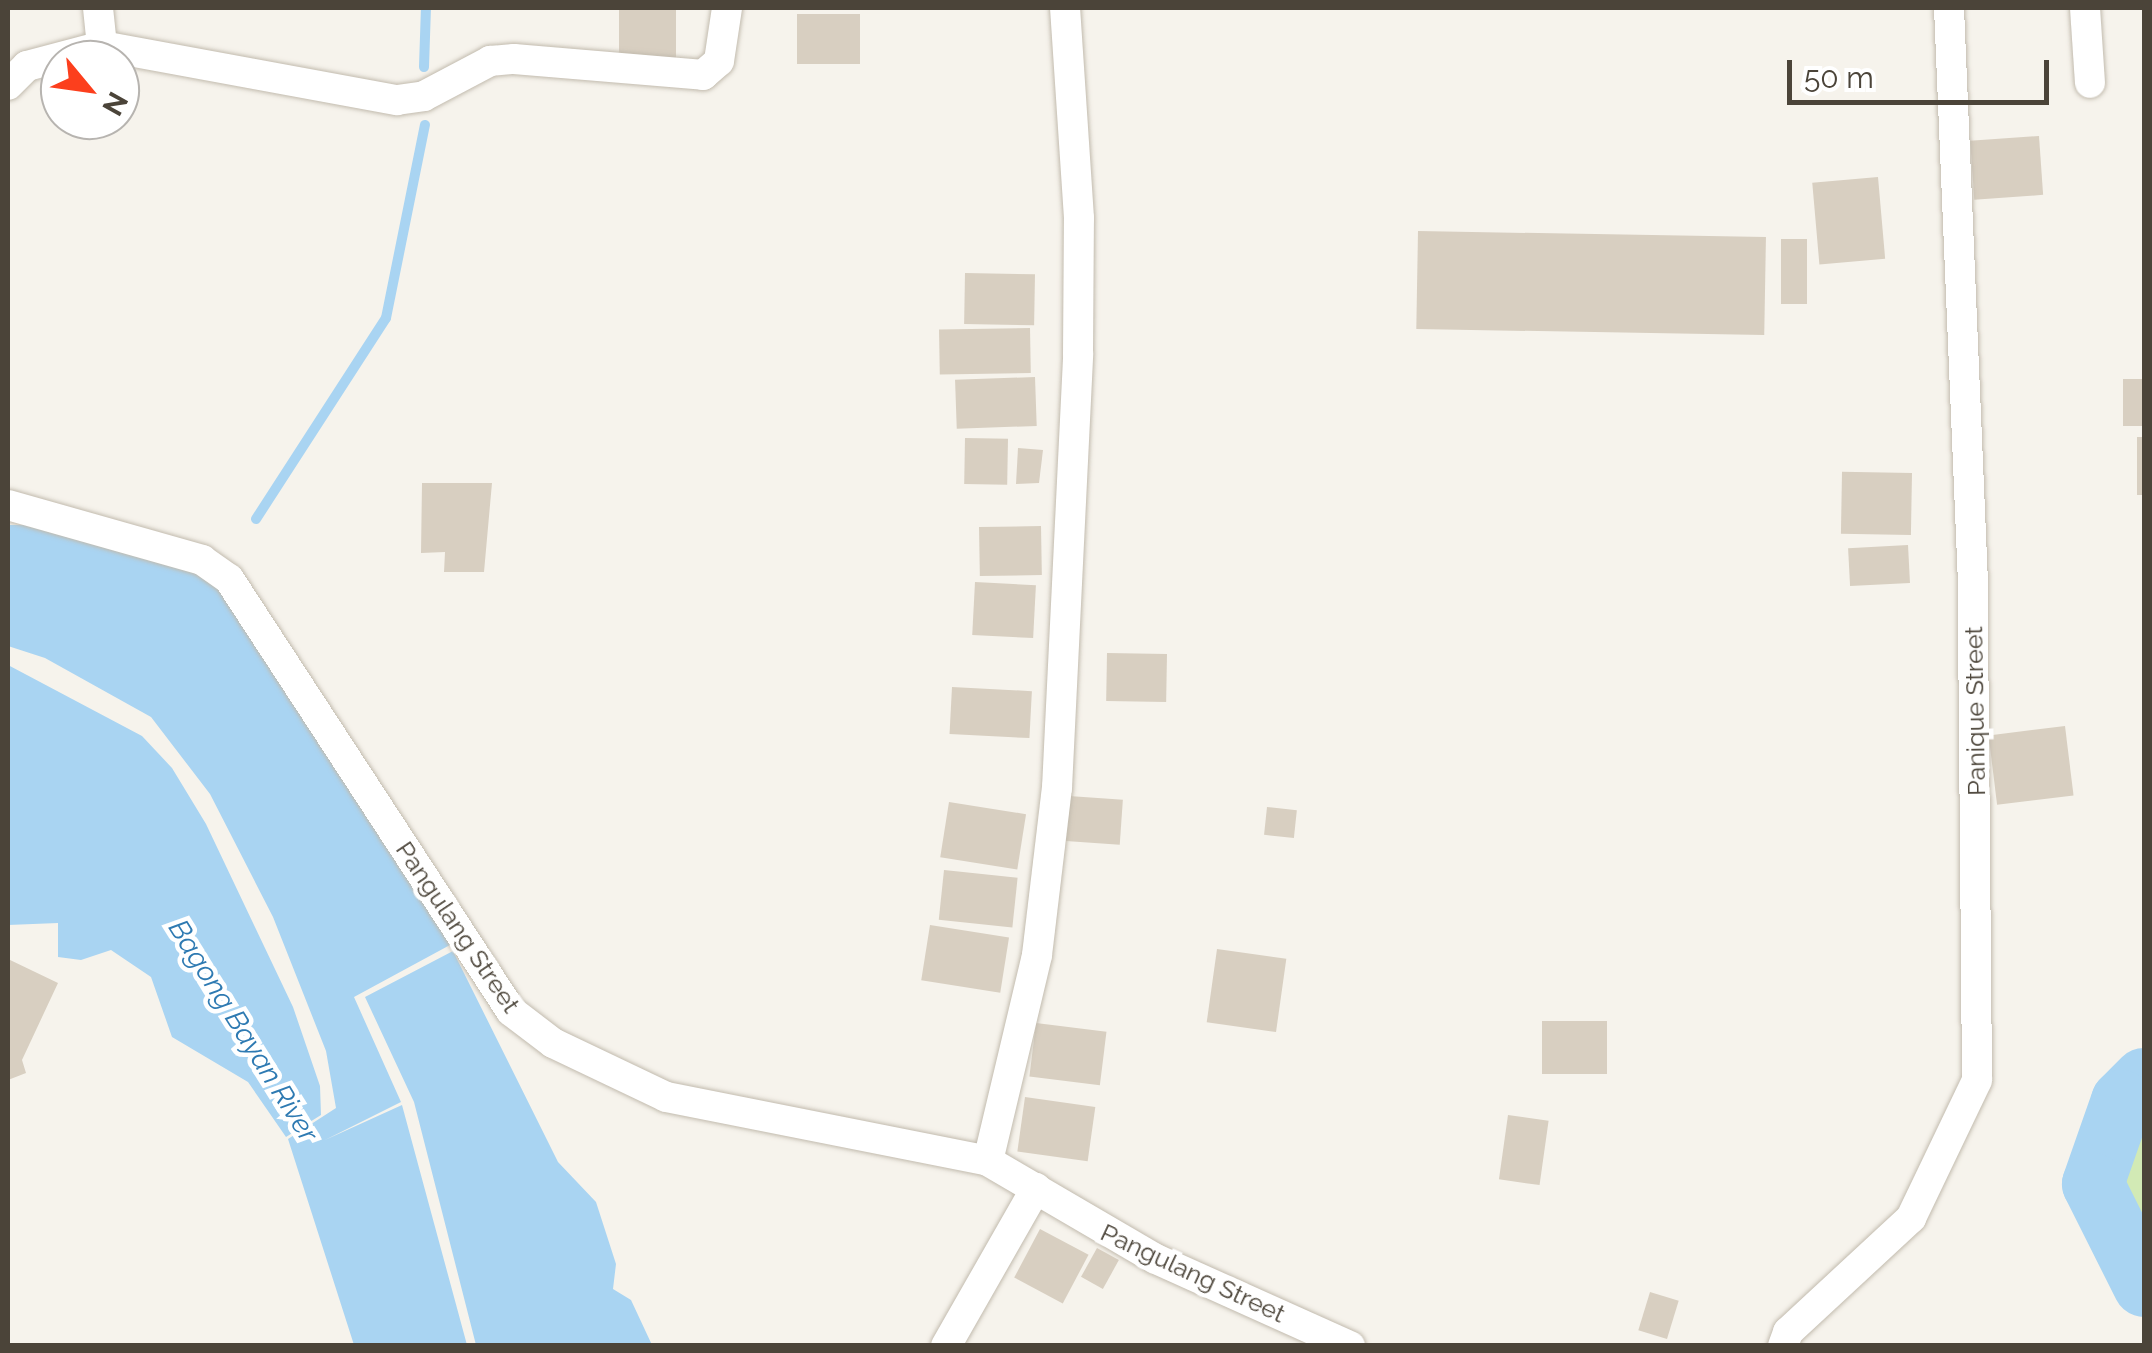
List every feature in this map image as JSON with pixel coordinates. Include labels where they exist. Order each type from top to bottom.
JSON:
[{"type":"street","points":[[98,8],[101,40]]},
{"type":"street","points":[[140,53],[397,100],[424,96],[490,61],[514,58],[702,75],[720,62],[727,8]]},
{"type":"street","points":[[988,1161],[1037,956],[1057,788],[1080,218],[1065,8]]},
{"type":"street","name":"Panique Street","points":[[1783,1346],[1788,1332],[1911,1218],[1977,1080],[1974,583],[1949,8]]},
{"type":"street","points":[[2084,8],[2090,83]]},
{"type":"street","points":[[8,85],[27,66],[40,63]]},
{"type":"street","name":"Pangulang Street","points":[[8,505],[202,560],[230,580],[510,1012],[554,1043],[666,1098],[988,1161],[1156,1259],[1350,1346]]},
{"type":"street","points":[[946,1346],[1036,1188]]},
{"type":"green space","points":[[2144,1117],[2144,1248],[2117,1196]]},
{"type":"water","points":[[8,525],[43,525],[219,575],[450,945],[354,997],[401,1102],[325,1140],[402,1105],[467,1345],[354,1345],[288,1139],[336,1108],[326,1051],[273,917],[210,794],[151,717],[45,658],[8,646]]},
{"type":"water","points":[[8,665],[142,736],[172,768],[206,824],[293,1007],[320,1086],[321,1115],[286,1137],[248,1082],[172,1037],[151,977],[111,950],[81,960],[58,957],[58,923],[8,925]]},
{"type":"water","points":[[453,951],[558,1162],[596,1202],[616,1264],[613,1289],[631,1300],[652,1345],[476,1345],[414,1102],[365,997]]},
{"type":"building","points":[[619,8],[676,8],[676,59],[619,59]]},
{"type":"building","points":[[797,14],[860,14],[860,64],[797,64]]},
{"type":"building","points":[[2039,136],[2043,195],[1974,200],[1970,141]]},
{"type":"building","points":[[1878,177],[1885,259],[1819,264],[1812,183]]},
{"type":"building","points":[[1418,231],[1766,237],[1764,335],[1416,329]]},
{"type":"building","points":[[1781,239],[1807,239],[1807,304],[1781,304]]},
{"type":"building","points":[[965,273],[1035,274],[1034,325],[964,324]]},
{"type":"building","points":[[1030,328],[1031,373],[940,375],[939,330]]},
{"type":"building","points":[[1035,377],[1037,426],[957,429],[955,380]]},
{"type":"building","points":[[2123,379],[2144,379],[2144,426],[2123,426]]},
{"type":"building","points":[[2137,437],[2144,437],[2144,495],[2137,495]]},
{"type":"building","points":[[965,438],[1008,439],[1007,485],[964,484]]},
{"type":"building","points":[[1018,448],[1043,450],[1039,483],[1016,484]]},
{"type":"building","points":[[1842,472],[1912,473],[1911,535],[1841,534]]},
{"type":"building","points":[[422,483],[492,483],[484,572],[444,572],[445,552],[421,553]]},
{"type":"building","points":[[1041,526],[1042,575],[980,576],[979,527]]},
{"type":"building","points":[[1908,545],[1910,583],[1850,586],[1848,548]]},
{"type":"building","points":[[975,582],[1036,585],[1033,638],[972,635]]},
{"type":"building","points":[[1107,653],[1167,654],[1166,702],[1106,701]]},
{"type":"building","points":[[952,687],[1032,691],[1029,738],[950,734]]},
{"type":"building","points":[[2065,726],[2074,795],[1997,805],[1989,735]]},
{"type":"building","points":[[1069,796],[1123,800],[1120,845],[1066,841]]},
{"type":"building","points":[[949,802],[1026,814],[1017,870],[940,857]]},
{"type":"building","points":[[1267,807],[1297,810],[1294,838],[1264,835]]},
{"type":"building","points":[[944,870],[1018,878],[1012,927],[939,920]]},
{"type":"building","points":[[930,925],[1009,938],[1000,993],[921,980]]},
{"type":"building","points":[[1217,949],[1286,959],[1276,1032],[1207,1022]]},
{"type":"building","points":[[8,959],[58,983],[22,1060],[26,1073],[8,1080]]},
{"type":"building","points":[[1542,1021],[1607,1021],[1607,1074],[1542,1074]]},
{"type":"building","points":[[1036,1023],[1106,1032],[1100,1085],[1029,1077]]},
{"type":"building","points":[[1025,1097],[1095,1107],[1088,1161],[1017,1151]]},
{"type":"building","points":[[1508,1115],[1549,1121],[1540,1185],[1499,1179]]},
{"type":"building","points":[[1040,1229],[1089,1255],[1063,1303],[1014,1278]]},
{"type":"building","points":[[1097,1248],[1119,1260],[1103,1289],[1081,1277]]},
{"type":"building","points":[[1650,1292],[1679,1301],[1667,1339],[1638,1330]]},
{"type":"waterway","points":[[424,67],[426,8]]},
{"type":"waterway","points":[[256,519],[386,318],[425,125]]},
{"type":"waterway","name":"Bagong Bayan River","points":[[2144,1079],[2122,1101],[2093,1184],[2144,1286]]}]
